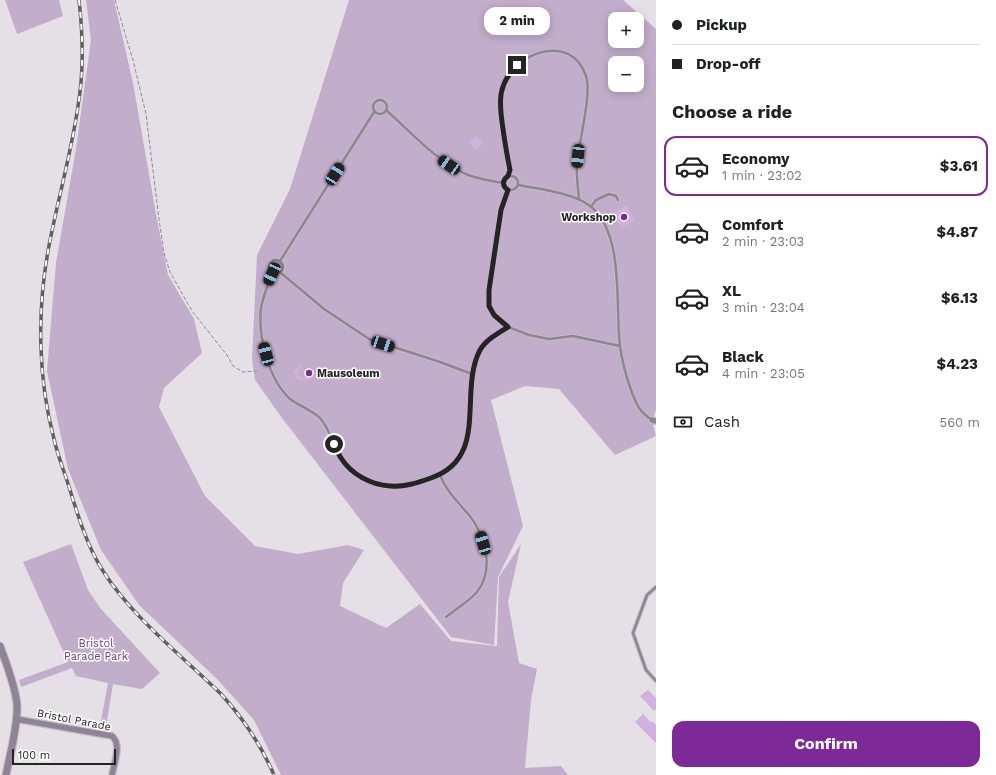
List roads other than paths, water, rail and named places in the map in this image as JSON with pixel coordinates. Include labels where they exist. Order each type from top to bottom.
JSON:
[{"type":"street","points":[[0,646],[16,697],[16,719],[6,775]]},
{"type":"street","name":"Bristol Parade","points":[[16,719],[112,736],[115,738],[117,746],[112,775]]},
{"type":"lane","points":[[503,183],[510,170],[500,102],[503,86],[512,70],[527,58],[541,52],[551,50],[563,52],[580,64],[584,70],[587,85],[577,164],[579,199]]},
{"type":"lane","points":[[374,112],[372,106],[373,104],[380,100],[383,101],[386,105],[386,110],[449,165],[468,175],[503,183]]},
{"type":"lane","points":[[374,112],[380,114],[386,110]]},
{"type":"lane","points":[[280,261],[374,112]]},
{"type":"lane","points":[[508,176],[515,178],[518,185]]},
{"type":"lane","points":[[503,183],[504,187],[508,190]]},
{"type":"lane","points":[[508,190],[513,190],[518,185]]},
{"type":"lane","points":[[518,185],[579,199],[591,207],[603,220],[611,236],[614,253],[620,346],[628,382],[643,415],[654,420]]},
{"type":"lane","points":[[508,190],[501,210],[489,290],[489,306],[494,315],[508,327],[530,335],[549,339],[573,336],[620,346]]},
{"type":"lane","points":[[591,207],[596,200],[609,194],[616,196],[618,200]]},
{"type":"lane","points":[[281,273],[284,267],[280,261],[274,260],[270,264],[269,269],[272,274],[261,308],[264,346],[268,362],[282,390],[291,399],[312,412],[320,419],[341,458],[347,465],[362,477],[378,484],[401,487],[411,485],[440,475],[452,467],[457,461],[462,454],[467,441],[470,424],[472,374],[481,349],[493,336],[508,327]]},
{"type":"lane","points":[[272,274],[281,273],[324,309],[369,339],[472,374]]},
{"type":"lane","points":[[440,475],[444,486],[476,525],[481,534],[486,552],[487,566],[485,576],[477,591],[446,617]]},
{"type":"lane","points":[[656,587],[647,595],[633,633],[646,670],[656,681]]},
{"type":"railway","points":[[79,0],[82,53],[80,93],[72,142],[48,251],[42,298],[42,369],[49,416],[56,446],[84,532],[103,571],[128,605],[158,636],[229,703],[244,722],[274,775]]},
{"type":"place","name":"Workshop","points":[[624,217]]},
{"type":"place","name":"Mausoleum","points":[[309,373]]},
{"type":"park label","name":"Bristol Parade Park","points":[[96,649]]}]
